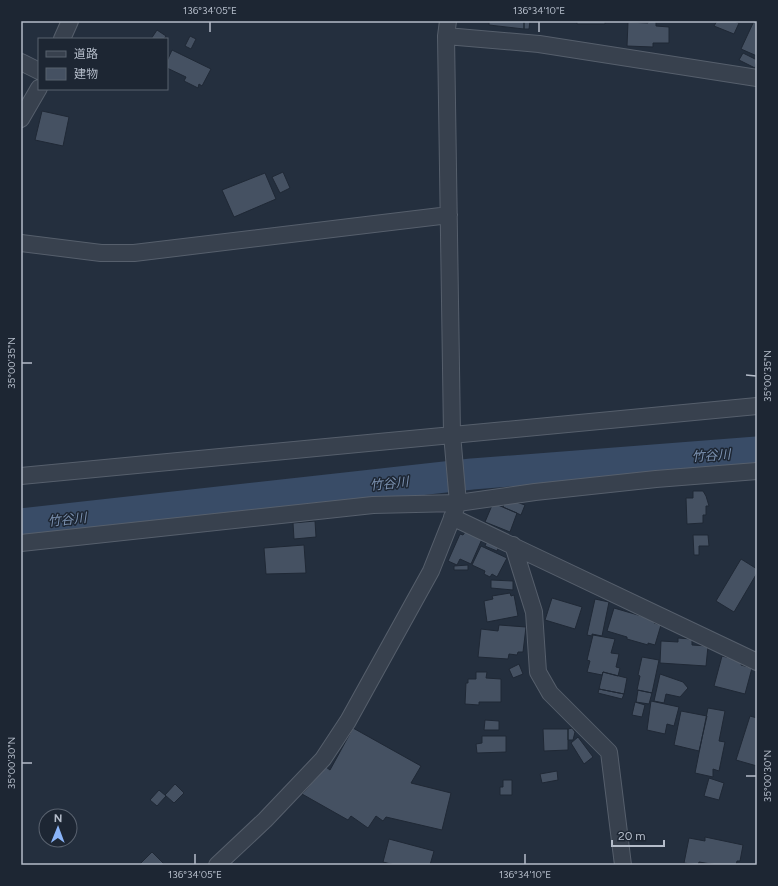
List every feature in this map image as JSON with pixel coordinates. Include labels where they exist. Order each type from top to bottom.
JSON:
[{"type":"street","points":[[62,38],[70,21]]},
{"type":"street","points":[[217,865],[266,820],[324,759],[348,721],[431,571],[456,504],[452,434],[448,215],[447,29],[757,78]]},
{"type":"street","points":[[21,62],[38,70]]},
{"type":"street","points":[[21,119],[38,90]]},
{"type":"street","points":[[21,243],[102,253],[134,253],[448,215]]},
{"type":"street","points":[[21,476],[757,406]]},
{"type":"street","points":[[21,543],[373,505],[456,504],[535,492],[757,471]]},
{"type":"street","points":[[456,504],[513,545],[757,662]]},
{"type":"street","points":[[513,545],[534,612],[538,672],[550,693],[609,752],[623,865]]},
{"type":"building","points":[[489,21],[524,21],[524,29],[489,25]]},
{"type":"building","points":[[524,21],[530,21],[529,29],[524,29]]},
{"type":"building","points":[[577,21],[605,21],[605,24],[577,24]]},
{"type":"building","points":[[648,21],[656,21],[656,26],[669,27],[669,43],[653,43],[653,47],[627,46],[628,22],[648,23]]},
{"type":"building","points":[[717,21],[734,21],[739,23],[734,34],[714,26]]},
{"type":"building","points":[[754,21],[757,21],[757,56],[741,49]]},
{"type":"building","points":[[157,30],[166,36],[165,38],[152,38]]},
{"type":"building","points":[[190,36],[196,39],[191,49],[185,46]]},
{"type":"building","points":[[172,50],[211,69],[202,86],[199,84],[198,88],[184,81],[186,77],[168,68],[168,59]]},
{"type":"building","points":[[743,53],[757,60],[755,68],[739,60]]},
{"type":"building","points":[[42,111],[69,117],[63,146],[35,140]]},
{"type":"building","points":[[283,172],[290,188],[280,193],[272,177]]},
{"type":"building","points":[[265,173],[276,199],[234,217],[222,190]]},
{"type":"building","points":[[693,491],[703,491],[709,506],[706,506],[706,515],[703,515],[703,523],[687,524],[686,498],[693,498]]},
{"type":"building","points":[[513,501],[525,505],[521,515],[503,507],[505,502]]},
{"type":"building","points":[[493,503],[517,513],[510,532],[485,522]]},
{"type":"building","points":[[315,521],[316,537],[294,539],[293,523]]},
{"type":"building","points":[[465,532],[482,539],[471,564],[460,559],[457,565],[448,561],[460,534],[463,535]]},
{"type":"building","points":[[693,535],[708,535],[709,546],[699,546],[699,555],[694,555]]},
{"type":"building","points":[[487,541],[499,546],[497,551],[485,546]]},
{"type":"building","points":[[304,545],[306,573],[266,574],[264,548]]},
{"type":"building","points":[[481,546],[507,558],[497,577],[492,574],[490,577],[484,574],[485,571],[472,565]]},
{"type":"building","points":[[741,559],[757,569],[757,573],[734,612],[716,601]]},
{"type":"building","points":[[468,565],[468,570],[454,570],[454,566]]},
{"type":"building","points":[[491,580],[513,581],[513,590],[491,588]]},
{"type":"building","points":[[510,593],[511,596],[514,595],[518,616],[487,622],[484,601],[493,599],[492,596]]},
{"type":"building","points":[[552,598],[582,607],[575,629],[545,620]]},
{"type":"building","points":[[595,599],[609,602],[602,636],[592,634],[592,636],[587,635]]},
{"type":"building","points":[[614,608],[655,620],[654,623],[661,625],[655,645],[648,643],[648,645],[627,639],[627,637],[607,631]]},
{"type":"building","points":[[499,625],[526,627],[523,652],[518,652],[517,655],[509,654],[508,659],[478,657],[481,629],[498,631]]},
{"type":"building","points":[[593,635],[615,639],[611,653],[619,654],[616,667],[620,668],[618,676],[603,672],[602,675],[587,672],[590,661],[587,660]]},
{"type":"building","points":[[678,638],[692,639],[692,645],[708,646],[706,666],[660,663],[661,641],[678,642]]},
{"type":"building","points":[[722,656],[742,661],[741,665],[752,668],[745,694],[714,686]]},
{"type":"building","points":[[642,657],[659,660],[652,693],[637,690],[640,676],[638,675]]},
{"type":"building","points":[[519,664],[523,674],[513,678],[509,669]]},
{"type":"building","points":[[476,672],[487,672],[486,678],[501,679],[501,702],[479,702],[479,705],[465,704],[466,683],[468,683],[468,679],[476,679]]},
{"type":"building","points":[[603,672],[627,678],[624,694],[599,689]]},
{"type":"building","points":[[660,674],[683,682],[688,688],[680,697],[666,694],[664,703],[654,701]]},
{"type":"building","points":[[599,689],[624,694],[622,699],[598,693]]},
{"type":"building","points":[[638,690],[652,693],[649,704],[636,702]]},
{"type":"building","points":[[651,701],[679,707],[674,726],[667,724],[665,734],[647,730]]},
{"type":"building","points":[[635,702],[645,705],[642,717],[632,715]]},
{"type":"building","points":[[708,708],[725,711],[719,741],[725,742],[719,771],[713,769],[713,777],[695,773]]},
{"type":"building","points":[[681,711],[707,716],[699,751],[674,745]]},
{"type":"building","points":[[750,716],[757,718],[757,766],[736,760]]},
{"type":"building","points":[[485,720],[499,721],[499,730],[484,730]]},
{"type":"building","points":[[353,728],[421,766],[411,783],[451,793],[442,830],[386,817],[383,821],[376,816],[368,828],[351,816],[348,820],[302,794],[326,767],[330,770]]},
{"type":"building","points":[[572,728],[575,732],[573,740],[568,740],[568,729]]},
{"type":"building","points":[[543,729],[568,729],[568,750],[544,751]]},
{"type":"building","points":[[482,736],[506,736],[506,752],[477,753],[476,744],[482,743]]},
{"type":"building","points":[[578,737],[593,757],[584,764],[571,743]]},
{"type":"building","points":[[557,771],[558,780],[542,783],[540,774]]},
{"type":"building","points":[[709,778],[724,783],[719,800],[704,796]]},
{"type":"building","points":[[503,780],[512,780],[512,795],[500,795],[500,787],[503,787]]},
{"type":"building","points":[[175,784],[184,793],[174,803],[165,795]]},
{"type":"building","points":[[159,790],[166,796],[157,806],[150,800]]},
{"type":"building","points":[[705,837],[743,845],[740,861],[737,861],[736,865],[717,865],[699,862],[698,865],[684,863],[689,838],[705,841]]},
{"type":"building","points":[[389,839],[434,851],[430,865],[395,865],[383,862]]},
{"type":"building","points":[[152,852],[165,865],[139,865]]},
{"type":"waterway","name":"竹谷川","points":[[21,524],[472,474],[757,452]]}]
